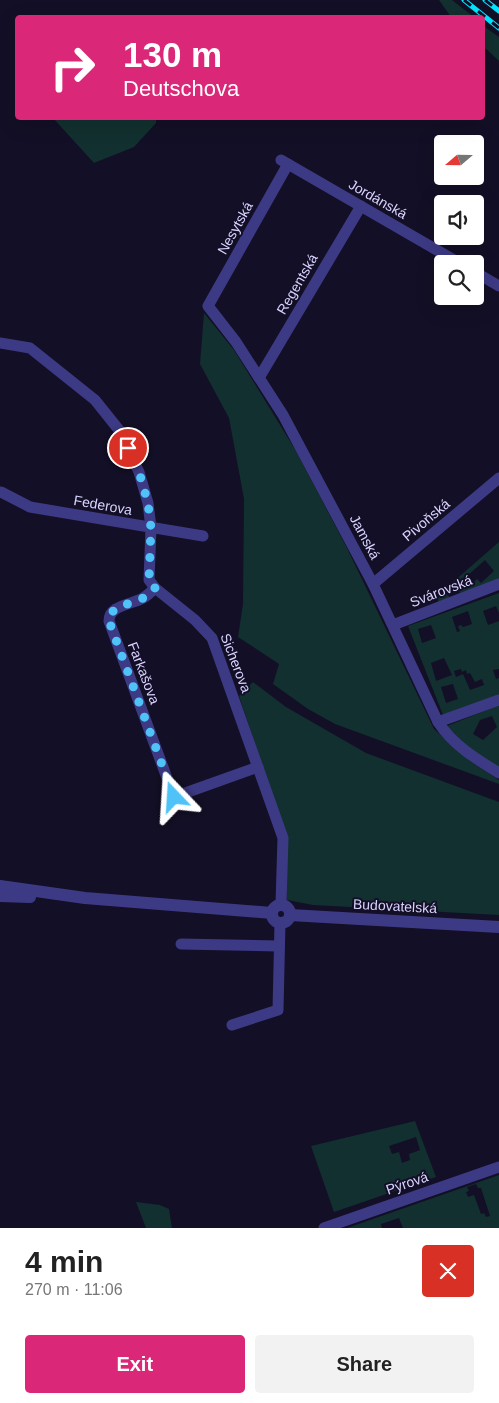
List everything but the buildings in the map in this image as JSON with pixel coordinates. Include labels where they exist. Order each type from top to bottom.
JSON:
[{"type":"street","name":"Jordánská","points":[[284,162],[445,255]]},
{"type":"street","name":"Nesytská","points":[[208,306],[284,162]]},
{"type":"street","name":"Regentská","points":[[260,378],[361,206]]},
{"type":"street","points":[[484,277],[499,286]]},
{"type":"street","name":"Jamská","points":[[208,306],[236,342],[284,415],[373,584],[438,722],[446,733],[471,756],[499,773]]},
{"type":"street","points":[[0,343],[30,348],[94,400],[111,420],[139,472],[148,503],[151,528],[149,580],[155,588]]},
{"type":"street","name":"Pivoňská","points":[[373,584],[499,478]]},
{"type":"street","name":"Federova","points":[[1,492],[30,507],[203,536]]},
{"type":"street","name":"Svárovská","points":[[393,625],[499,584]]},
{"type":"street","name":"Farkašova","points":[[155,588],[144,598],[113,610],[109,615],[115,639],[174,797],[258,767]]},
{"type":"street","name":"Sicherova","points":[[155,588],[195,620],[212,638],[283,838],[281,914],[278,946],[278,1010],[232,1025]]},
{"type":"street","points":[[438,722],[499,700]]},
{"type":"street","name":"Budovatelská","points":[[0,886],[85,898]]},
{"type":"street","name":"Budovatelská","points":[[0,896],[85,898],[281,914],[499,927]]},
{"type":"street","points":[[181,944],[278,946]]},
{"type":"street","name":"Pýrová","points":[[324,1228],[499,1167]]},
{"type":"green space","points":[[439,0],[452,0],[471,15],[450,15]]},
{"type":"green space","points":[[485,27],[499,37],[499,61],[485,48]]},
{"type":"green space","points":[[55,120],[156,120],[156,123],[134,147],[94,163]]},
{"type":"green space","points":[[204,313],[234,350],[296,451],[347,548],[434,729],[470,761],[499,780],[499,784],[335,724],[308,709],[273,684],[279,664],[238,637],[243,604],[244,499],[229,418],[200,364]]},
{"type":"green space","points":[[499,542],[499,582],[439,602],[437,599],[430,602]],"holes":[[[485,560],[494,571],[481,583],[477,579],[473,583],[467,576]],[[457,584],[460,593],[450,597],[447,595],[445,591]]]},
{"type":"green space","points":[[499,593],[499,613],[496,606],[483,611],[488,625],[499,621],[499,669],[493,670],[496,679],[499,678],[499,695],[443,715],[408,626]],"holes":[[[468,611],[472,624],[463,627],[461,625],[458,626],[460,631],[457,632],[452,617]],[[431,625],[436,638],[422,643],[418,629]],[[444,658],[452,675],[436,681],[431,663]],[[461,669],[462,672],[466,670],[467,674],[470,673],[475,682],[482,679],[484,685],[470,690],[463,674],[456,677],[454,671]],[[453,684],[458,699],[446,703],[441,687]]]},
{"type":"green space","points":[[253,682],[286,707],[366,753],[499,802],[499,915],[313,905],[287,900],[287,838],[239,696]]},
{"type":"green space","points":[[499,705],[499,769],[471,751],[447,726]],"holes":[[[492,716],[497,727],[483,740],[473,734],[480,720]]]},
{"type":"green space","points":[[415,1121],[436,1177],[334,1212],[311,1146]],"holes":[[[416,1137],[420,1150],[409,1154],[410,1160],[402,1163],[399,1152],[392,1154],[389,1146]]]},
{"type":"green space","points":[[499,1175],[499,1228],[403,1228],[399,1218],[381,1224],[382,1228],[347,1228]],"holes":[[[476,1184],[478,1188],[481,1188],[490,1216],[486,1217],[484,1213],[481,1214],[474,1195],[468,1197],[466,1192],[469,1191],[467,1187]]]},
{"type":"green space","points":[[136,1202],[160,1205],[169,1209],[172,1228],[146,1228]]},
{"type":"railway","points":[[464,0],[483,15]]},
{"type":"railway","points":[[485,0],[499,11]]},
{"type":"railway","points":[[485,17],[499,28]]},
{"type":"route","points":[[128,448],[139,472],[148,503],[151,528],[149,580],[155,588],[144,598],[113,610],[109,615],[109,621],[174,797]]}]
